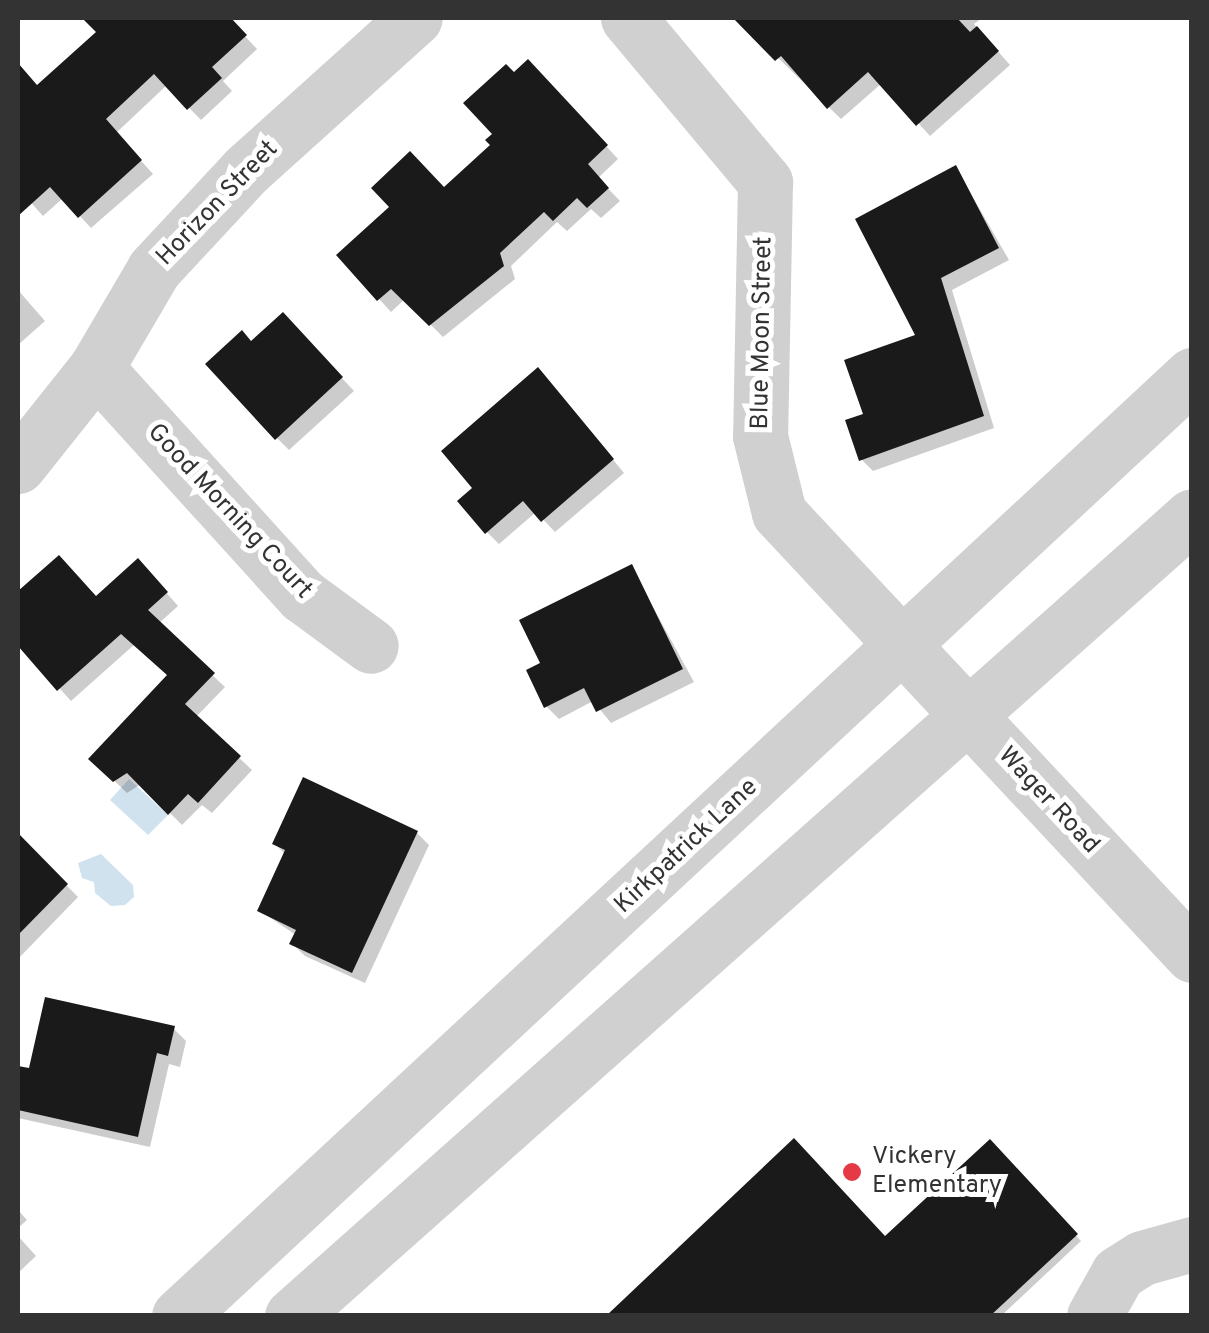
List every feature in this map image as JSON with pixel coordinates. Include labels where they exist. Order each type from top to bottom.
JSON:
[{"type":"street","name":"Horizon Street","points":[[18,466],[96,368],[154,269],[246,170],[415,18]]},
{"type":"street","name":"Blue Moon Street","points":[[628,18],[765,182],[760,436],[779,513],[905,645]]},
{"type":"street","name":"Good Morning Court","points":[[96,368],[302,596],[372,646]]},
{"type":"street","name":"Kirkpatrick Lane","points":[[180,1316],[1192,376]]},
{"type":"street","points":[[292,1316],[1192,516]]},
{"type":"street","name":"Wager Road","points":[[905,645],[1192,956]]},
{"type":"street","points":[[1094,1316],[1118,1273],[1142,1258],[1192,1244]]},
{"type":"water","points":[[129,779],[168,815],[148,835],[110,800]]},
{"type":"water","points":[[101,854],[133,885],[134,897],[125,905],[111,906],[95,893],[94,882],[82,878],[78,863]]},
{"type":"building","points":[[82,18],[231,18],[247,35],[212,67],[222,78],[187,110],[154,74],[106,119],[142,160],[78,218],[50,187],[18,216],[18,63],[37,85],[96,32]]},
{"type":"building","points":[[733,18],[957,18],[970,32],[977,26],[999,51],[916,126],[868,72],[827,109],[781,56],[775,61]]},
{"type":"building","points":[[528,59],[608,145],[588,164],[609,188],[587,208],[577,198],[553,221],[544,212],[500,253],[504,266],[429,326],[391,289],[377,301],[336,255],[389,207],[371,188],[410,151],[444,187],[490,145],[485,140],[492,134],[463,103],[506,64],[514,72]]},
{"type":"building","points":[[956,165],[999,248],[941,278],[984,416],[859,461],[845,420],[863,414],[844,360],[915,335],[855,219]]},
{"type":"building","points":[[283,312],[343,377],[275,440],[205,364],[242,330],[251,341]]},
{"type":"building","points":[[538,367],[614,459],[541,522],[523,501],[485,534],[457,501],[472,488],[441,451]]},
{"type":"building","points":[[59,555],[96,596],[138,558],[168,592],[148,610],[215,673],[185,704],[241,756],[198,803],[188,794],[168,815],[127,773],[113,782],[88,759],[167,675],[121,634],[57,691],[18,646],[18,591]]},
{"type":"building","points":[[632,564],[683,669],[596,712],[584,688],[544,708],[526,670],[540,663],[519,620]]},
{"type":"building","points":[[303,777],[418,831],[352,973],[289,944],[296,930],[257,911],[285,850],[272,844]]},
{"type":"building","points":[[18,833],[68,884],[18,935]]},
{"type":"building","points":[[45,997],[175,1026],[168,1056],[157,1053],[138,1137],[18,1110],[18,1066],[29,1068]]},
{"type":"building","points":[[794,1138],[885,1236],[990,1139],[1078,1234],[990,1316],[606,1316]]},
{"type":"place","name":"Vickery Elementary","points":[[852,1172]]}]
